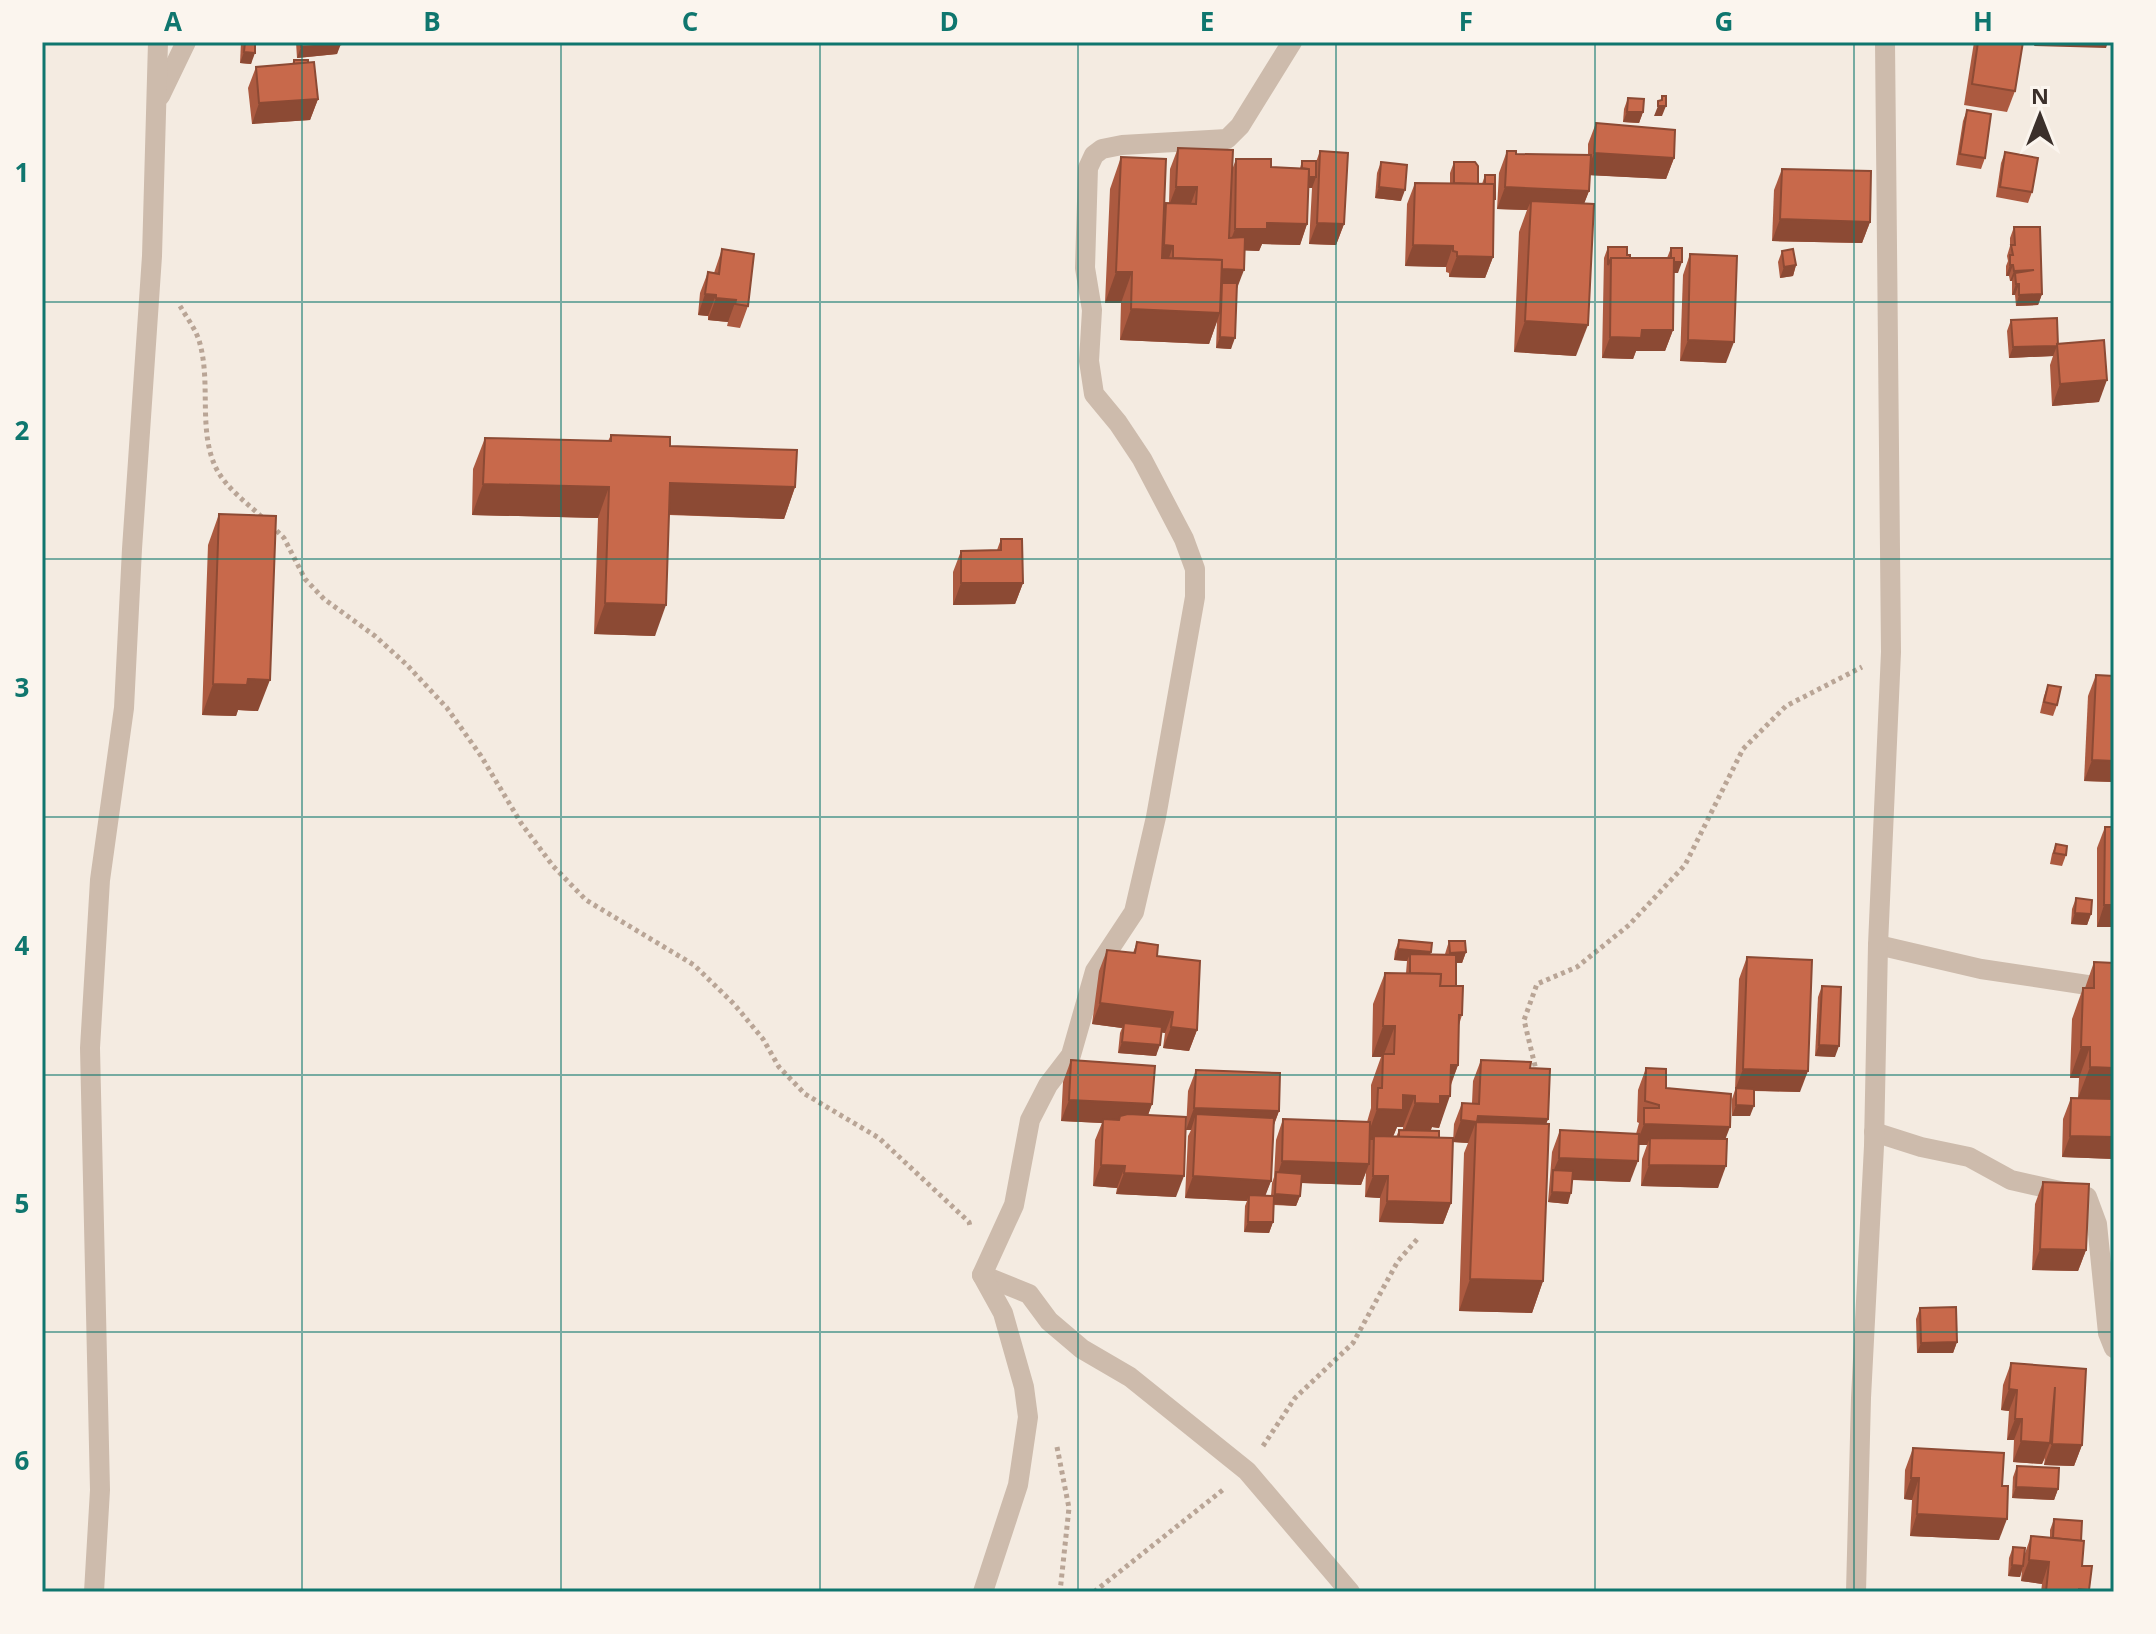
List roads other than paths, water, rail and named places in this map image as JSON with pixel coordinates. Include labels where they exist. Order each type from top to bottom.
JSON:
[{"type":"street","points":[[94,1592],[100,1490],[90,1048],[100,880],[124,708],[152,256],[158,42]]},
{"type":"street","points":[[158,100],[186,42]]},
{"type":"street","points":[[982,1275],[1014,1205],[1030,1120],[1048,1085],[1071,1055],[1095,971],[1134,912],[1159,802],[1195,597],[1195,569],[1184,539],[1142,459],[1094,394],[1089,361],[1092,310],[1085,268],[1088,168],[1094,155],[1102,149],[1227,139],[1240,126],[1292,42]]},
{"type":"street","points":[[1856,1592],[1891,652],[1887,44]]},
{"type":"street","points":[[1878,945],[1981,969],[2114,989]]},
{"type":"street","points":[[1874,1132],[1921,1147],[1969,1157],[2011,1180],[2087,1197],[2097,1224],[2108,1333],[2114,1348]]},
{"type":"street","points":[[982,1275],[1029,1294],[1049,1321],[1082,1349],[1130,1377],[1247,1471],[1350,1592]]},
{"type":"street","points":[[982,1275],[1003,1313],[1024,1387],[1028,1417],[1018,1485],[983,1592]]}]
